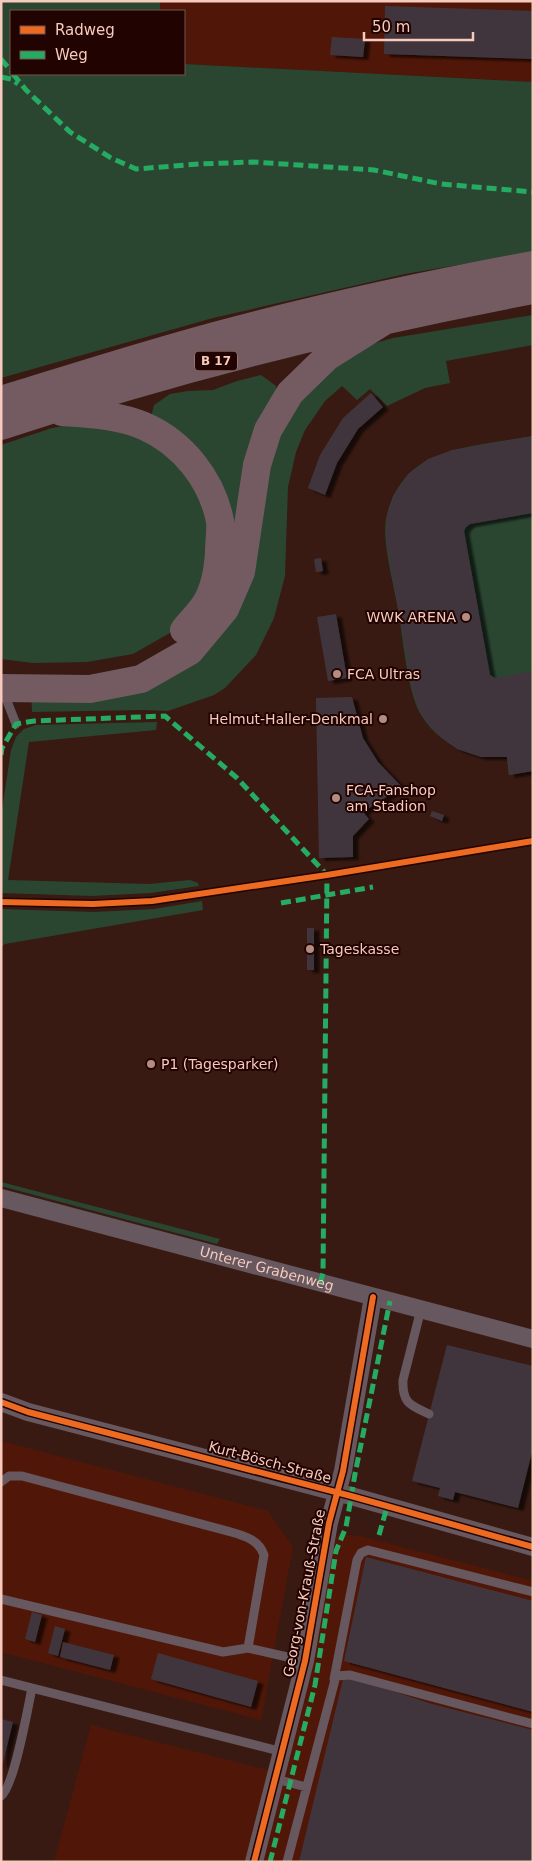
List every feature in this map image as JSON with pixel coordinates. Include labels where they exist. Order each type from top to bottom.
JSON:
[{"type":"highway","name":"B 17","points":[[1,400],[137,358],[270,322],[383,295],[533,265]]},
{"type":"highway","name":"B 17","points":[[1,426],[116,389],[234,356],[386,320],[533,290]]},
{"type":"highway","points":[[2,682],[90,689],[141,679],[190,651],[225,609],[240,572],[257,465],[268,430],[290,392],[327,357],[386,320]]},
{"type":"highway","points":[[2,682],[88,671],[135,662],[179,636],[206,602],[218,569],[220,522],[211,491],[193,462],[166,438],[126,419],[102,415],[48,411]]},
{"type":"street","name":"Unterer Grabenweg","points":[[1,1198],[531,1339]]},
{"type":"street","name":"Georg-von-Krauß-Straße","points":[[254,1862],[284,1752],[305,1661],[329,1524],[343,1471],[373,1297]]},
{"type":"street","name":"Kurt-Bösch-Straße","points":[[1,1402],[28,1412],[337,1492],[533,1547]]},
{"type":"street","name":"Kurt-Bösch-Straße","points":[[1,1409],[28,1412]]},
{"type":"lane","points":[[2,682],[16,724]]},
{"type":"lane","points":[[421,1309],[403,1380],[403,1389],[404,1395],[412,1405],[429,1414]]},
{"type":"lane","points":[[1,1482],[9,1476],[22,1476],[231,1532],[258,1543],[262,1548],[264,1563],[248,1648]]},
{"type":"lane","points":[[287,1862],[333,1684],[357,1560],[361,1553],[368,1550],[533,1592]]},
{"type":"lane","points":[[1,1599],[223,1652],[248,1648],[305,1661]]},
{"type":"lane","points":[[333,1684],[336,1676],[350,1675],[533,1724]]},
{"type":"lane","points":[[1,1680],[284,1752]]},
{"type":"lane","points":[[1,1796],[5,1793],[12,1779],[32,1688]]},
{"type":"lane","points":[[276,1779],[306,1786]]},
{"type":"shaded area","points":[[160,1],[533,1],[533,82],[185,64],[185,10],[160,10]]},
{"type":"shaded area","points":[[1,1441],[268,1511],[293,1547],[261,1720],[1,1652]]},
{"type":"shaded area","points":[[337,1534],[360,1536],[533,1581],[533,1862],[54,1862],[91,1725],[284,1774]]},
{"type":"green space","points":[[1,1],[160,1],[160,10],[10,10],[10,75],[185,75],[185,64],[533,82],[533,252],[405,274],[213,318],[1,378]]},
{"type":"green space","points":[[533,315],[533,345],[446,361],[450,383],[425,388],[387,406],[370,389],[357,400],[342,386],[325,401],[305,430],[296,452],[288,487],[285,576],[274,618],[256,655],[225,688],[214,695],[168,711],[32,712],[31,689],[90,689],[190,651],[257,465],[327,357],[393,338]]},
{"type":"green space","points":[[261,375],[276,386],[277,395],[234,553],[227,532],[151,417],[154,405],[170,394],[213,390]]},
{"type":"green space","points":[[84,422],[162,443],[204,494],[211,568],[175,630],[133,654],[87,662],[33,663],[1,659],[1,445],[52,428]]},
{"type":"green space","name":"WWK ARENA","points":[[533,436],[533,771],[509,775],[507,757],[478,755],[453,746],[435,732],[420,713],[412,691],[406,662],[387,551],[385,528],[389,507],[394,495],[404,479],[419,465],[433,458],[466,447]]},
{"type":"green space","points":[[157,722],[156,730],[29,742],[8,880],[149,884],[190,880],[198,883],[199,886],[151,893],[92,896],[1,893],[1,817],[11,750],[16,737],[24,729],[36,725]]},
{"type":"green space","points":[[202,901],[203,910],[5,944],[1,947],[1,909],[94,912],[154,909]]},
{"type":"green space","points":[[1,1182],[220,1239],[217,1244],[1,1186]]},
{"type":"building","points":[[385,6],[533,11],[533,59],[384,54]]},
{"type":"building","points":[[332,37],[365,39],[363,57],[330,55]]},
{"type":"building","points":[[371,393],[383,407],[358,429],[337,463],[325,495],[308,488],[320,455],[343,418]]},
{"type":"building","name":"WWK ARENA","points":[[533,436],[533,513],[470,524],[464,531],[490,675],[495,678],[533,671],[533,771],[509,775],[507,757],[481,757],[457,749],[436,733],[420,713],[412,688],[387,546],[386,520],[393,496],[408,474],[428,459],[452,450]]},
{"type":"building","points":[[321,558],[323,571],[316,572],[314,559]]},
{"type":"building","points":[[336,614],[347,678],[328,681],[317,617]]},
{"type":"building","points":[[352,697],[363,738],[378,762],[402,787],[363,812],[369,819],[353,836],[353,857],[319,858],[316,698]]},
{"type":"building","points":[[432,811],[444,815],[442,821],[430,816]]},
{"type":"building","name":"Tageskasse","points":[[307,928],[314,928],[314,970],[307,970]]},
{"type":"building","points":[[447,1345],[533,1366],[533,1448],[518,1508],[455,1492],[453,1500],[438,1496],[440,1488],[412,1481]]},
{"type":"building","points":[[366,1557],[533,1601],[533,1712],[344,1661]]},
{"type":"building","points":[[32,1612],[42,1615],[35,1642],[25,1639]]},
{"type":"building","points":[[55,1626],[65,1629],[58,1656],[48,1653]]},
{"type":"building","points":[[63,1642],[114,1655],[110,1670],[60,1657]]},
{"type":"building","points":[[158,1653],[258,1681],[251,1707],[151,1679]]},
{"type":"building","points":[[344,1675],[432,1704],[533,1730],[533,1862],[299,1862]]},
{"type":"building","points":[[1,1719],[13,1722],[2,1766],[1,1765]]},
{"type":"marked path","points":[[1,59],[10,70]]},
{"type":"marked path","points":[[14,75],[26,90],[70,132],[111,158],[136,169],[253,162],[374,170],[441,184],[533,192]]},
{"type":"marked path","points":[[1,77],[11,79],[18,84]]},
{"type":"marked path","points":[[1,755],[2,748],[16,724],[34,721],[165,716],[237,778],[327,875],[323,1273],[320,1283]]},
{"type":"marked path","points":[[281,903],[373,887]]},
{"type":"marked path","points":[[270,1862],[315,1685],[336,1551],[346,1527],[390,1301]]},
{"type":"marked path","points":[[379,1535],[387,1507]]},
{"type":"cycle path","points":[[1,902],[93,904],[152,901],[327,875],[533,841]]},
{"type":"cycle path","points":[[254,1862],[305,1661],[329,1523],[343,1471],[373,1297]]},
{"type":"cycle path","points":[[1,1402],[28,1412],[351,1496],[533,1547]]},
{"type":"place","name":"WWK ARENA","points":[[466,617]]},
{"type":"place","name":"FCA Ultras","points":[[337,674]]},
{"type":"place","name":"Helmut-Haller-Denkmal","points":[[383,719]]},
{"type":"place","name":"FCA-Fanshop am Stadion","points":[[336,798]]},
{"type":"place","name":"Tageskasse","points":[[310,949]]},
{"type":"place","name":"P1 (Tagesparker)","points":[[151,1064]]}]
